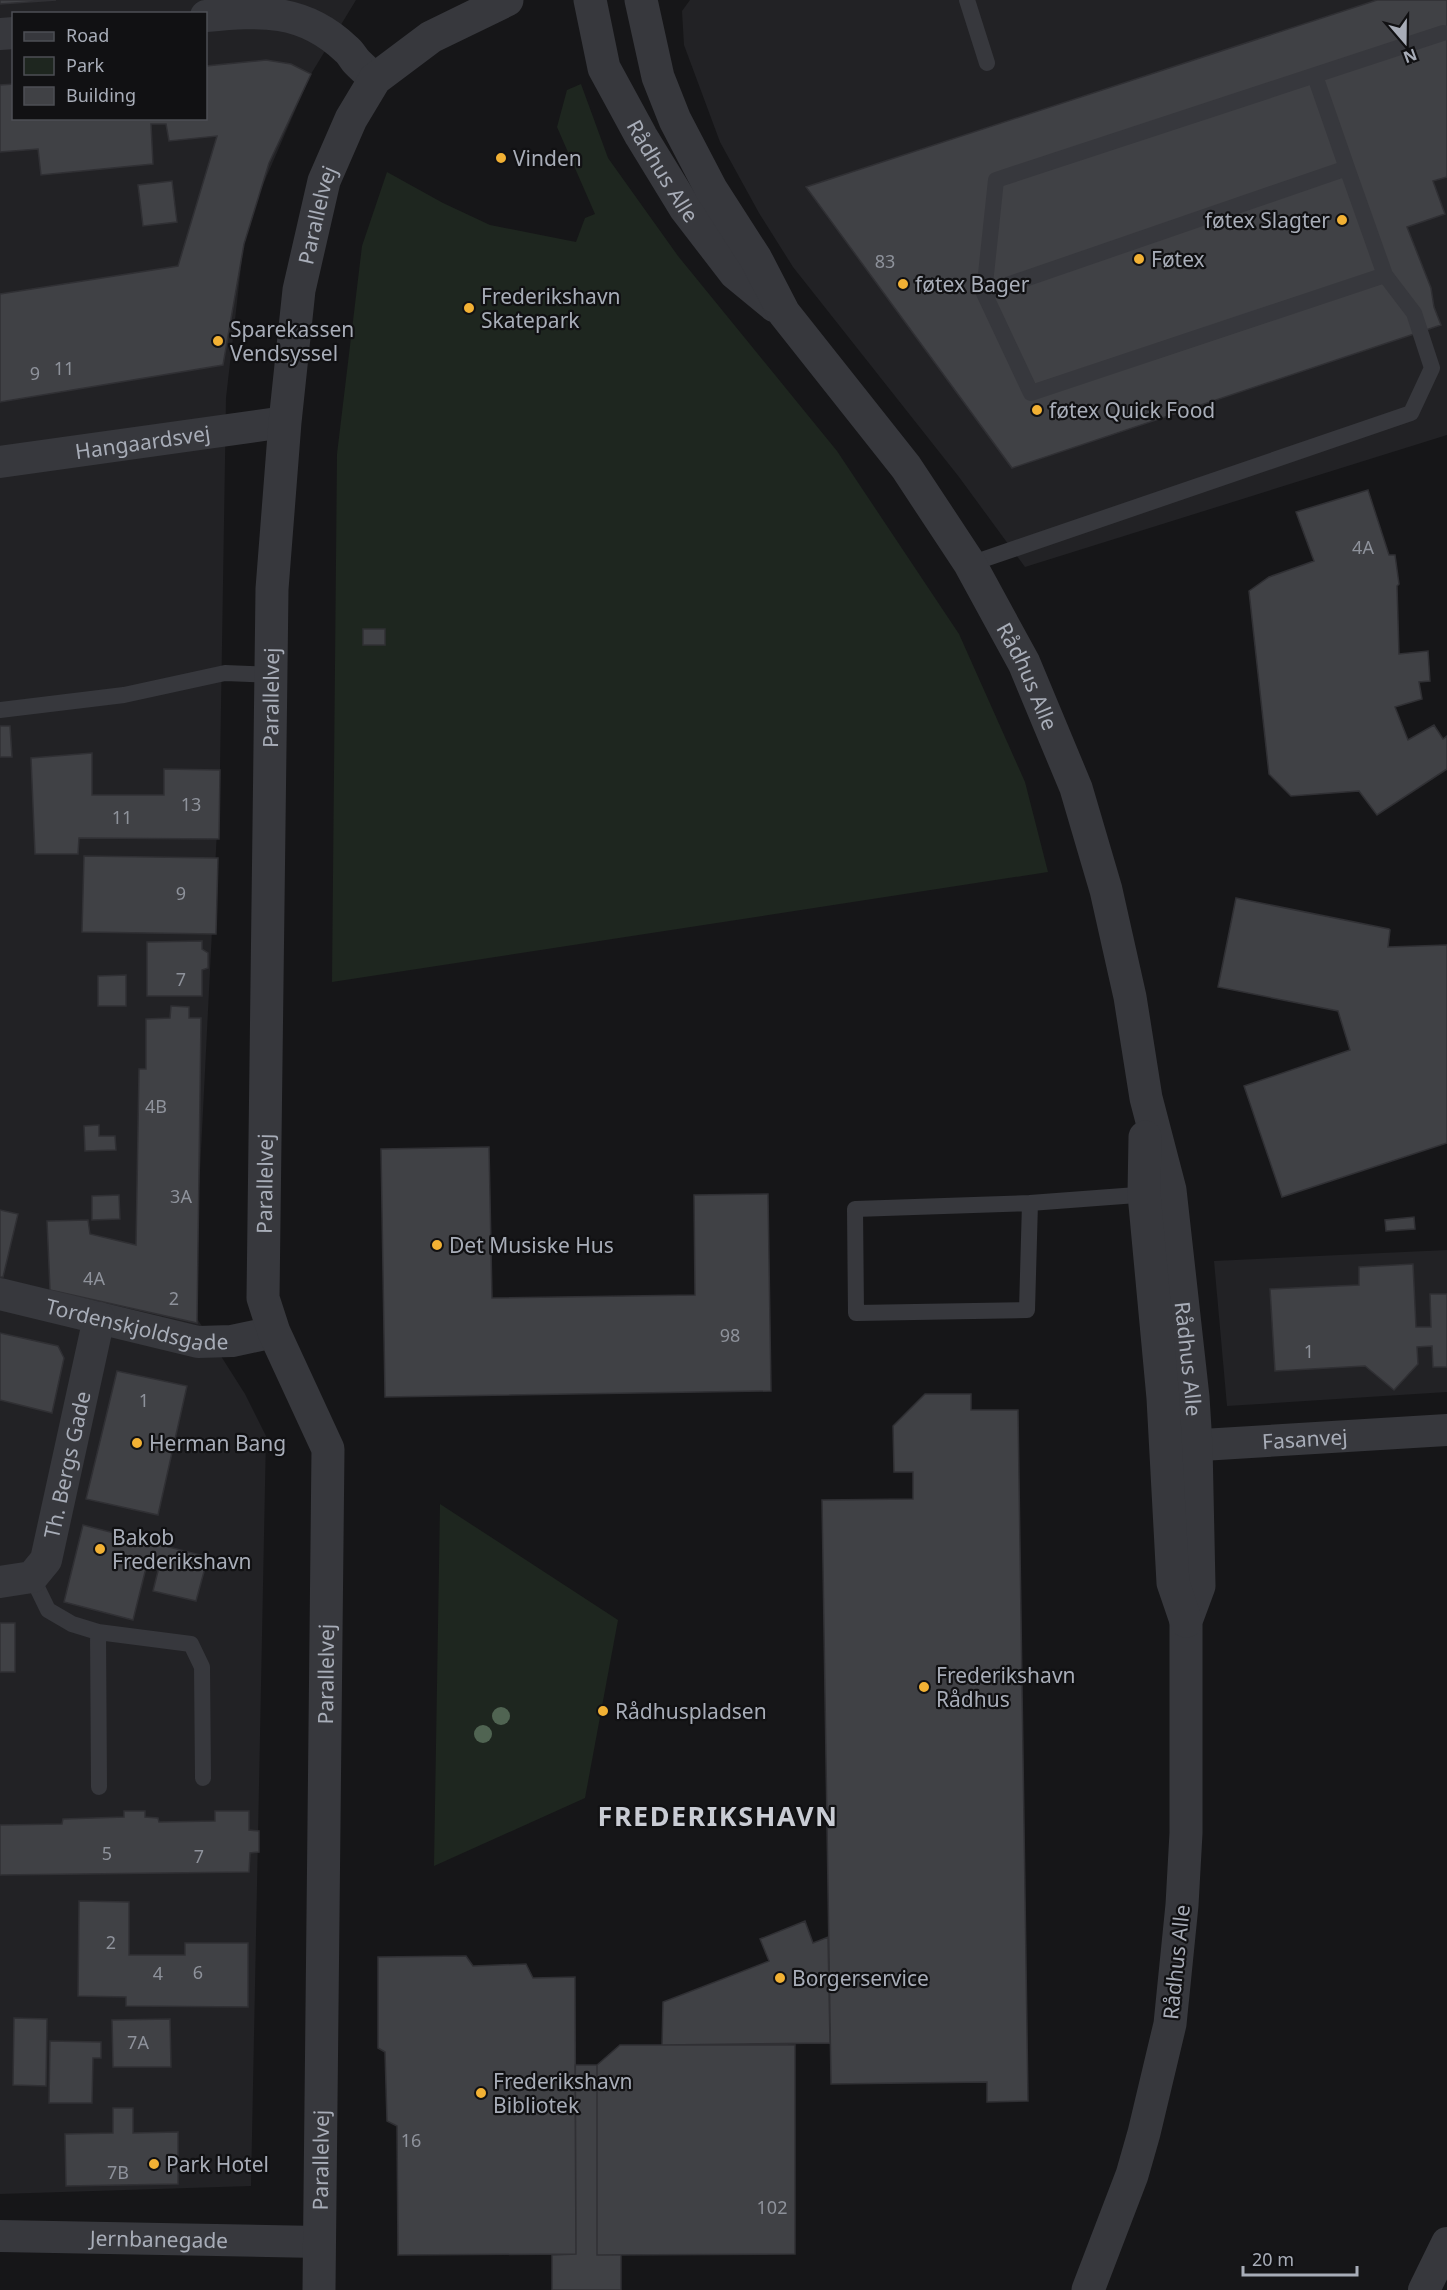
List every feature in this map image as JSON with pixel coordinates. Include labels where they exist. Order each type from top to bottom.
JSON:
[{"type":"street","points":[[207,16],[247,12],[282,14],[323,30],[348,50],[355,61],[375,80],[431,38],[507,0]]},
{"type":"street","name":"Rådhus Alle","points":[[590,0],[604,68],[641,136],[685,208],[735,273],[784,313]]},
{"type":"street","name":"Rådhus Alle","points":[[641,0],[658,76],[675,120],[711,189],[756,259],[784,313],[906,467],[970,564],[1024,663],[1076,788],[1106,890],[1130,997],[1146,1098],[1157,1192],[1193,1397],[1181,1446],[1199,1586],[1186,1621],[1186,1833],[1182,1905],[1170,2024],[1132,2175],[1088,2290]]},
{"type":"street","name":"Parallelvej","points":[[319,2290],[328,1449],[274,1332],[263,1298],[272,589],[285,422],[299,290],[324,181],[351,119],[375,80]]},
{"type":"street","name":"Hangaardsvej","points":[[0,462],[285,422]]},
{"type":"street","name":"Tordenskjoldsgade","points":[[0,1294],[198,1342],[232,1341],[274,1332]]},
{"type":"street","name":"Th. Bergs Gade","points":[[33,1577],[46,1560],[99,1318]]},
{"type":"street","name":"Fasanvej","points":[[1181,1446],[1447,1430]]},
{"type":"street","points":[[0,1582],[33,1577]]},
{"type":"street","name":"Jernbanegade","points":[[0,2236],[319,2242]]},
{"type":"street","points":[[1424,2290],[1447,2242]]},
{"type":"lane","points":[[968,0],[987,63]]},
{"type":"lane","points":[[1385,275],[1031,393],[984,293],[996,180],[1443,33]]},
{"type":"lane","points":[[970,564],[1411,413],[1432,368],[1414,313],[1385,275],[1315,76]]},
{"type":"lane","points":[[984,293],[1347,168]]},
{"type":"lane","points":[[0,710],[124,695],[225,673],[271,675]]},
{"type":"lane","points":[[1030,1203],[1027,1310],[856,1313],[855,1209],[1030,1203],[1157,1192]]},
{"type":"lane","points":[[33,1577],[48,1610],[72,1624],[98,1632],[191,1644],[202,1667],[203,1778]]},
{"type":"lane","points":[[98,1632],[99,1787]]},
{"type":"shaded area","points":[[0,0],[356,0],[311,74],[246,224],[226,398],[220,770],[193,1312],[245,1394],[266,1436],[251,2186],[0,2194]]},
{"type":"shaded area","points":[[690,0],[1447,0],[1447,435],[1025,567],[959,477],[793,267],[759,213],[720,142],[684,45],[682,11]]},
{"type":"shaded area","points":[[1447,1250],[1447,1392],[1227,1406],[1214,1261]]},
{"type":"green space","points":[[581,84],[608,158],[678,256],[837,451],[959,634],[1025,782],[1048,872],[332,982],[337,454],[362,246],[387,172],[443,203],[490,225],[576,242],[585,218],[595,214],[557,127],[567,90]]},
{"type":"green space","points":[[440,1504],[618,1620],[585,1798],[434,1866]]},
{"type":"building","points":[[0,0],[56,0],[0,4]]},
{"type":"building","name":"Føtex","points":[[1377,0],[1447,0],[1447,177],[1433,181],[1445,214],[1407,227],[1431,288],[1434,307],[1441,325],[1012,468],[806,187]]},
{"type":"building","points":[[266,60],[291,64],[311,74],[269,163],[244,244],[223,365],[0,402],[0,294],[178,266],[217,136],[169,141],[166,124],[151,124],[153,164],[41,175],[38,149],[0,152],[0,85],[12,84],[12,120],[207,120],[207,66]]},
{"type":"building","points":[[172,181],[177,222],[143,226],[138,185]]},
{"type":"building","points":[[1368,490],[1389,555],[1395,555],[1399,584],[1397,586],[1399,654],[1428,651],[1430,681],[1419,682],[1422,699],[1395,707],[1408,740],[1434,725],[1443,739],[1447,736],[1447,769],[1377,815],[1359,791],[1291,796],[1269,774],[1249,591],[1269,577],[1314,561],[1296,512]]},
{"type":"building","points":[[363,629],[385,629],[385,645],[363,645]]},
{"type":"building","points":[[0,726],[10,726],[12,757],[0,757]]},
{"type":"building","points":[[92,753],[92,795],[164,795],[164,769],[220,770],[219,839],[79,838],[78,854],[35,854],[31,758]]},
{"type":"building","points":[[84,856],[218,858],[216,934],[82,932]]},
{"type":"building","points":[[1236,898],[1389,929],[1388,947],[1447,945],[1447,1143],[1282,1197],[1244,1086],[1350,1050],[1338,1011],[1218,987]]},
{"type":"building","points":[[202,941],[202,949],[208,953],[208,968],[202,970],[202,996],[147,996],[147,942]]},
{"type":"building","points":[[126,975],[126,1006],[98,1006],[98,976]]},
{"type":"building","points":[[171,1006],[189,1007],[189,1018],[201,1018],[197,1323],[50,1290],[47,1221],[88,1220],[90,1234],[136,1245],[139,1069],[146,1069],[146,1019],[170,1018]]},
{"type":"building","points":[[99,1125],[99,1136],[115,1136],[116,1150],[85,1151],[84,1126]]},
{"type":"building","name":"Det Musiske Hus","points":[[489,1147],[492,1298],[695,1295],[694,1195],[768,1194],[771,1391],[385,1397],[381,1149]]},
{"type":"building","points":[[119,1195],[120,1219],[92,1220],[92,1196]]},
{"type":"building","points":[[0,1210],[18,1214],[3,1277],[0,1277]]},
{"type":"building","points":[[1414,1217],[1415,1229],[1386,1231],[1385,1220]]},
{"type":"building","points":[[1413,1264],[1416,1327],[1431,1327],[1430,1294],[1447,1294],[1447,1367],[1433,1367],[1432,1346],[1417,1347],[1418,1364],[1394,1390],[1365,1366],[1275,1371],[1270,1289],[1359,1285],[1359,1267]]},
{"type":"building","points":[[0,1333],[58,1346],[64,1358],[52,1413],[0,1400]]},
{"type":"building","name":"Herman Bang","points":[[117,1371],[187,1386],[158,1515],[86,1499]]},
{"type":"building","points":[[925,1394],[971,1394],[971,1410],[1018,1410],[1028,2101],[987,2102],[987,2082],[831,2084],[822,1500],[913,1499],[913,1472],[894,1472],[893,1426]]},
{"type":"building","points":[[83,1525],[208,1557],[196,1601],[153,1591],[160,1563],[148,1560],[133,1620],[64,1602]]},
{"type":"building","points":[[0,1623],[15,1623],[15,1672],[0,1672]]},
{"type":"building","points":[[124,1811],[145,1811],[145,1817],[158,1818],[159,1822],[215,1821],[215,1811],[249,1811],[249,1830],[259,1831],[259,1852],[250,1853],[249,1872],[0,1875],[0,1825],[62,1824],[63,1819],[124,1817]]},
{"type":"building","points":[[79,1901],[129,1902],[129,1955],[185,1955],[185,1943],[248,1943],[248,2007],[126,2006],[126,1997],[78,1996]]},
{"type":"building","points":[[805,1921],[813,1943],[828,1937],[830,2043],[662,2045],[663,2002],[769,1961],[760,1939]]},
{"type":"building","name":"Frederikshavn Bibliotek","points":[[466,1956],[473,1966],[526,1964],[533,1978],[575,1977],[576,2254],[398,2255],[397,2126],[387,2121],[385,2052],[378,2048],[378,1957]]},
{"type":"building","points":[[14,2018],[47,2019],[46,2086],[13,2085]]},
{"type":"building","points":[[170,2019],[171,2067],[113,2067],[112,2020]]},
{"type":"building","points":[[50,2041],[101,2042],[101,2058],[93,2058],[92,2103],[49,2103]]},
{"type":"building","points":[[620,2045],[795,2045],[795,2254],[597,2255],[597,2065]]},
{"type":"building","points":[[575,2065],[597,2065],[597,2255],[621,2255],[621,2290],[552,2290],[552,2255],[576,2254]]},
{"type":"building","points":[[113,2108],[133,2108],[133,2133],[178,2132],[178,2184],[66,2186],[65,2134],[113,2133]]},
{"type":"place","name":"Vinden","points":[[501,158]]},
{"type":"place","name":"føtex Slagter","points":[[1342,220]]},
{"type":"place","name":"Føtex","points":[[1139,259]]},
{"type":"place","name":"føtex Bager","points":[[903,284]]},
{"type":"place","name":"Frederikshavn Skatepark","points":[[469,308]]},
{"type":"place","name":"Sparekassen Vendsyssel","points":[[218,341]]},
{"type":"place","name":"føtex Quick Food","points":[[1037,410]]},
{"type":"place","name":"Det Musiske Hus","points":[[437,1245]]},
{"type":"place","name":"Herman Bang","points":[[137,1443]]},
{"type":"place","name":"Bakob Frederikshavn","points":[[100,1549]]},
{"type":"place","name":"Frederikshavn Rådhus","points":[[924,1687]]},
{"type":"place","name":"Rådhuspladsen","points":[[603,1711]]},
{"type":"place","name":"Borgerservice","points":[[780,1978]]},
{"type":"place","name":"Frederikshavn Bibliotek","points":[[481,2093]]},
{"type":"place","name":"Park Hotel","points":[[154,2164]]},
{"type":"district","name":"FREDERIKSHAVN","points":[[718,1815]]}]
